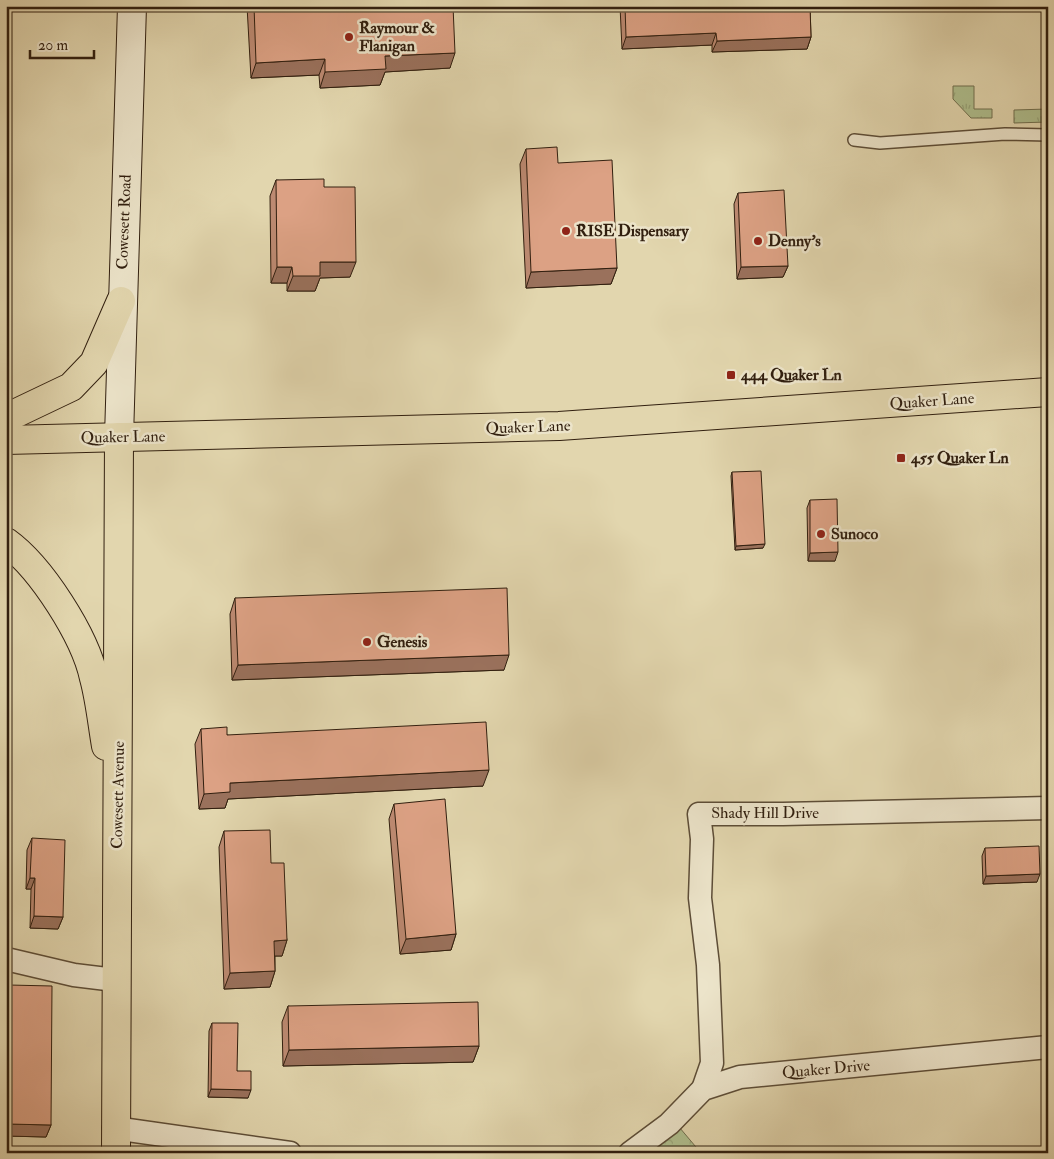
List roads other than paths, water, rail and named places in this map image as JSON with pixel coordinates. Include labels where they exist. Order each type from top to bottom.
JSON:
[{"type":"main road","name":"Cowesett Road","points":[[119,437],[121,301],[132,6]]},
{"type":"main road","points":[[6,418],[71,387],[94,363],[121,301]]},
{"type":"main road","name":"Quaker Lane","points":[[6,440],[559,426],[1048,392]]},
{"type":"main road","name":"Cowesett Avenue","points":[[115,1140],[119,437]]},
{"type":"main road","points":[[6,542],[38,572],[81,639],[94,677],[118,818]]},
{"type":"street","name":"Shady Hill Drive","points":[[704,1089],[712,1063],[708,965],[700,898],[702,839],[699,814],[1048,808]]},
{"type":"street","points":[[6,959],[74,975],[115,980]]},
{"type":"street","name":"Quaker Drive","points":[[630,1153],[669,1124],[704,1089],[740,1077],[1048,1048]]},
{"type":"street","points":[[115,1140],[290,1153]]},
{"type":"lane","points":[[854,140],[880,143],[1005,134],[1048,135]]},
{"type":"place","name":"Raymour & Flanigan","points":[[349,37]]},
{"type":"place","name":"RISE Dispensary","points":[[566,231]]},
{"type":"place","name":"Denny's","points":[[758,241]]},
{"type":"place","name":"444 Quaker Ln","points":[[731,375]]},
{"type":"place","name":"455 Quaker Ln","points":[[901,458]]},
{"type":"place","name":"Sunoco","points":[[821,534]]},
{"type":"place","name":"Genesis","points":[[367,642]]}]
